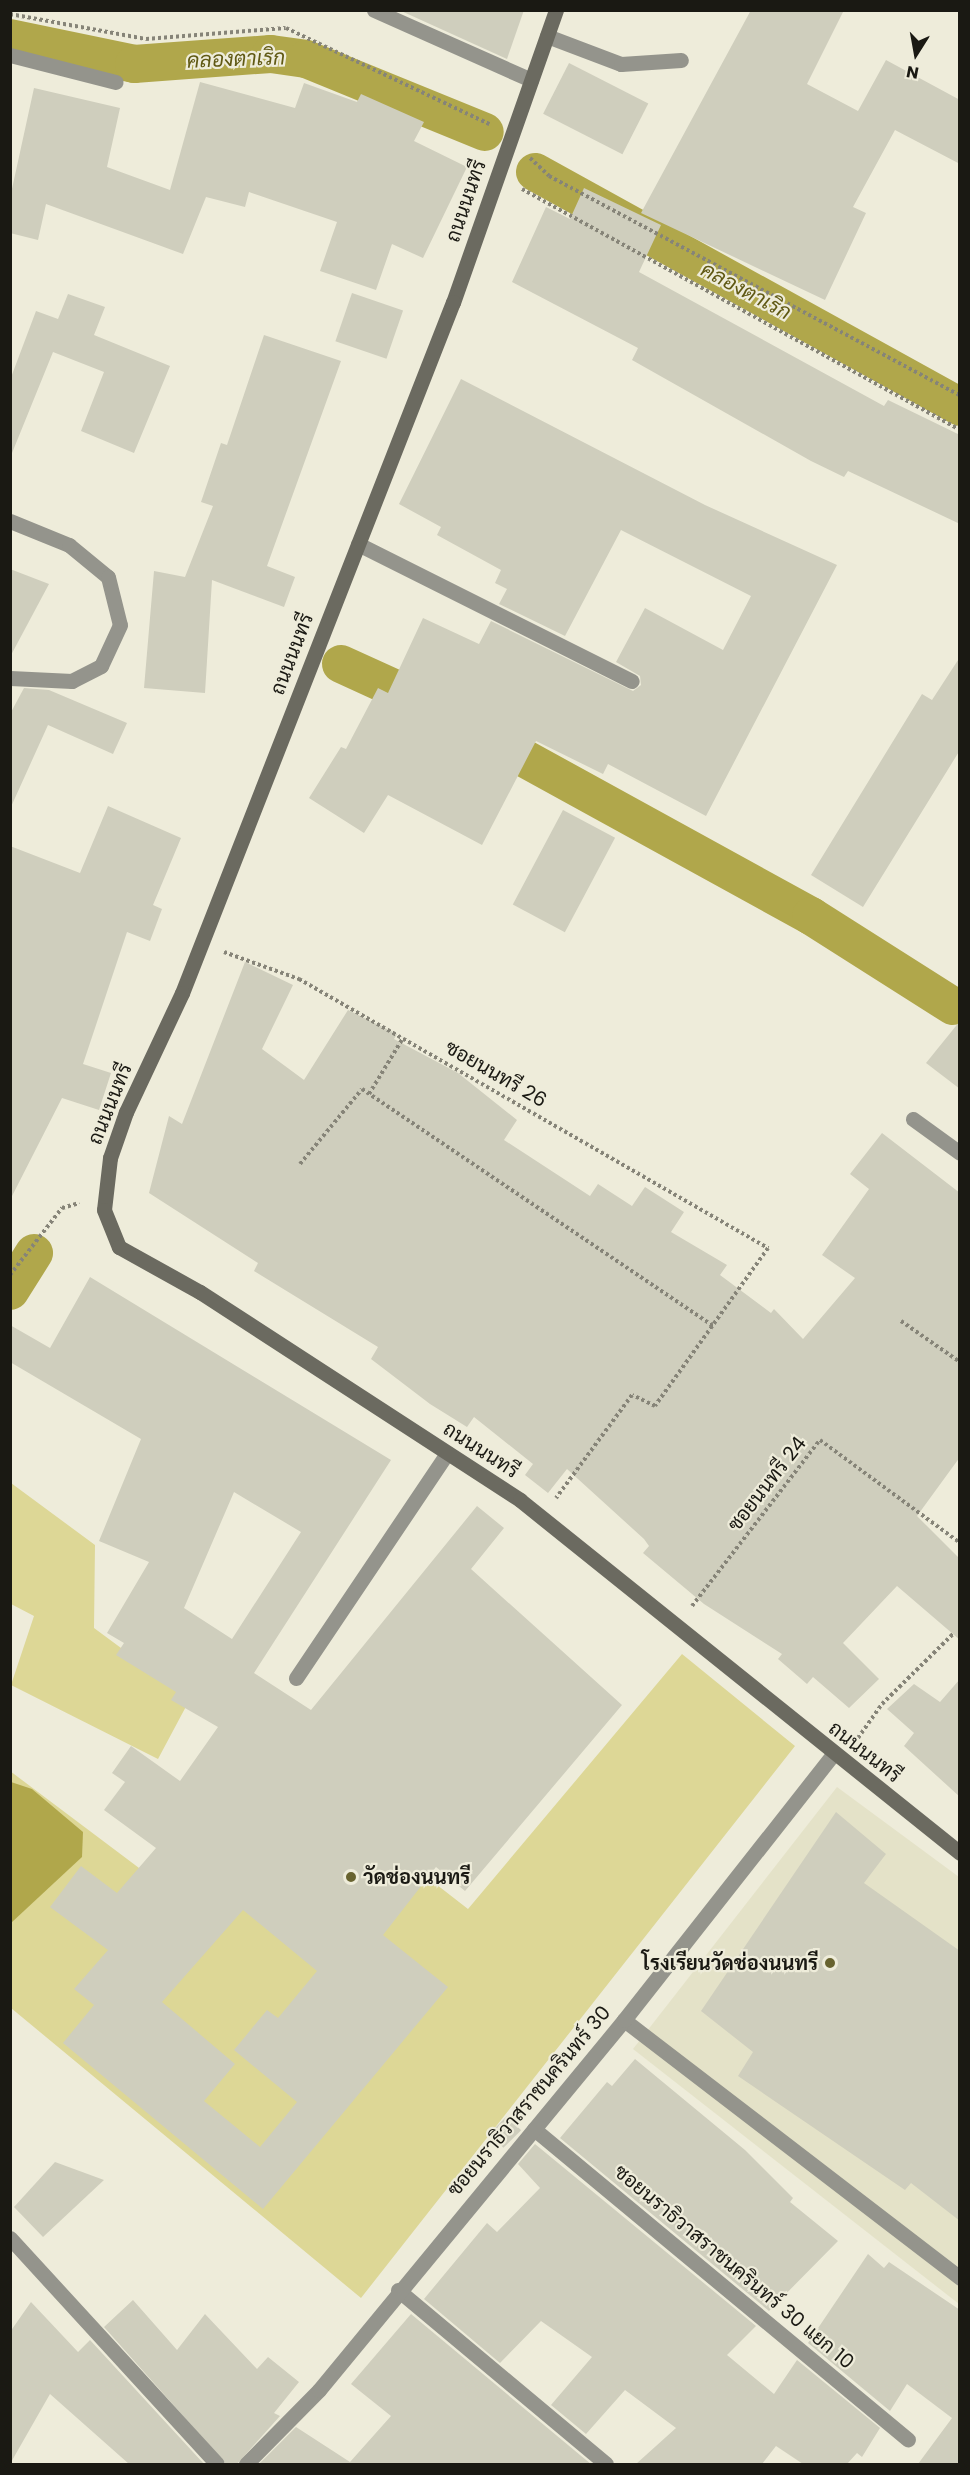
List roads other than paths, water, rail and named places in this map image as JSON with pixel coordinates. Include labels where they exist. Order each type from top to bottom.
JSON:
[{"type":"street","points":[[374,10],[531,80]]},
{"type":"street","name":"ถนนนนทรี","points":[[556,10],[510,141],[358,544],[201,943],[126,1112],[110,1158],[104,1210],[119,1247],[200,1292],[541,1517],[838,1758],[960,1853]]},
{"type":"street","points":[[547,36],[621,64],[681,60]]},
{"type":"street","points":[[10,55],[116,82]]},
{"type":"street","points":[[10,521],[69,545],[108,577],[120,625],[101,666],[72,681],[10,678]]},
{"type":"street","points":[[358,544],[632,681]]},
{"type":"street","points":[[913,1119],[960,1152]]},
{"type":"street","points":[[296,1678],[447,1453]]},
{"type":"street","name":"ซอยนราธิวาสราชนครินทร์ 30","points":[[246,2464],[319,2390],[398,2290],[534,2129],[838,1758]]},
{"type":"street","points":[[624,2020],[960,2278]]},
{"type":"street","name":"ซอยนราธิวาสราชนครินทร์ 30 แยก 10","points":[[534,2129],[908,2439]]},
{"type":"street","points":[[10,2238],[217,2464]]},
{"type":"street","points":[[398,2290],[606,2464]]},
{"type":"waterway","name":"คลองตาเริก","points":[[10,38],[134,64],[271,54],[306,59],[485,132]]},
{"type":"waterway","name":"คลองตาเริก","points":[[535,172],[960,407]]},
{"type":"waterway","points":[[341,664],[409,695],[811,916],[953,1006]]},
{"type":"waterway","points":[[10,1291],[34,1253]]},
{"type":"place","name":"วัดช่องนนทรี","points":[[351,1877]]},
{"type":"place","name":"โรงเรียนวัดช่องนนทรี","points":[[830,1963]]}]
